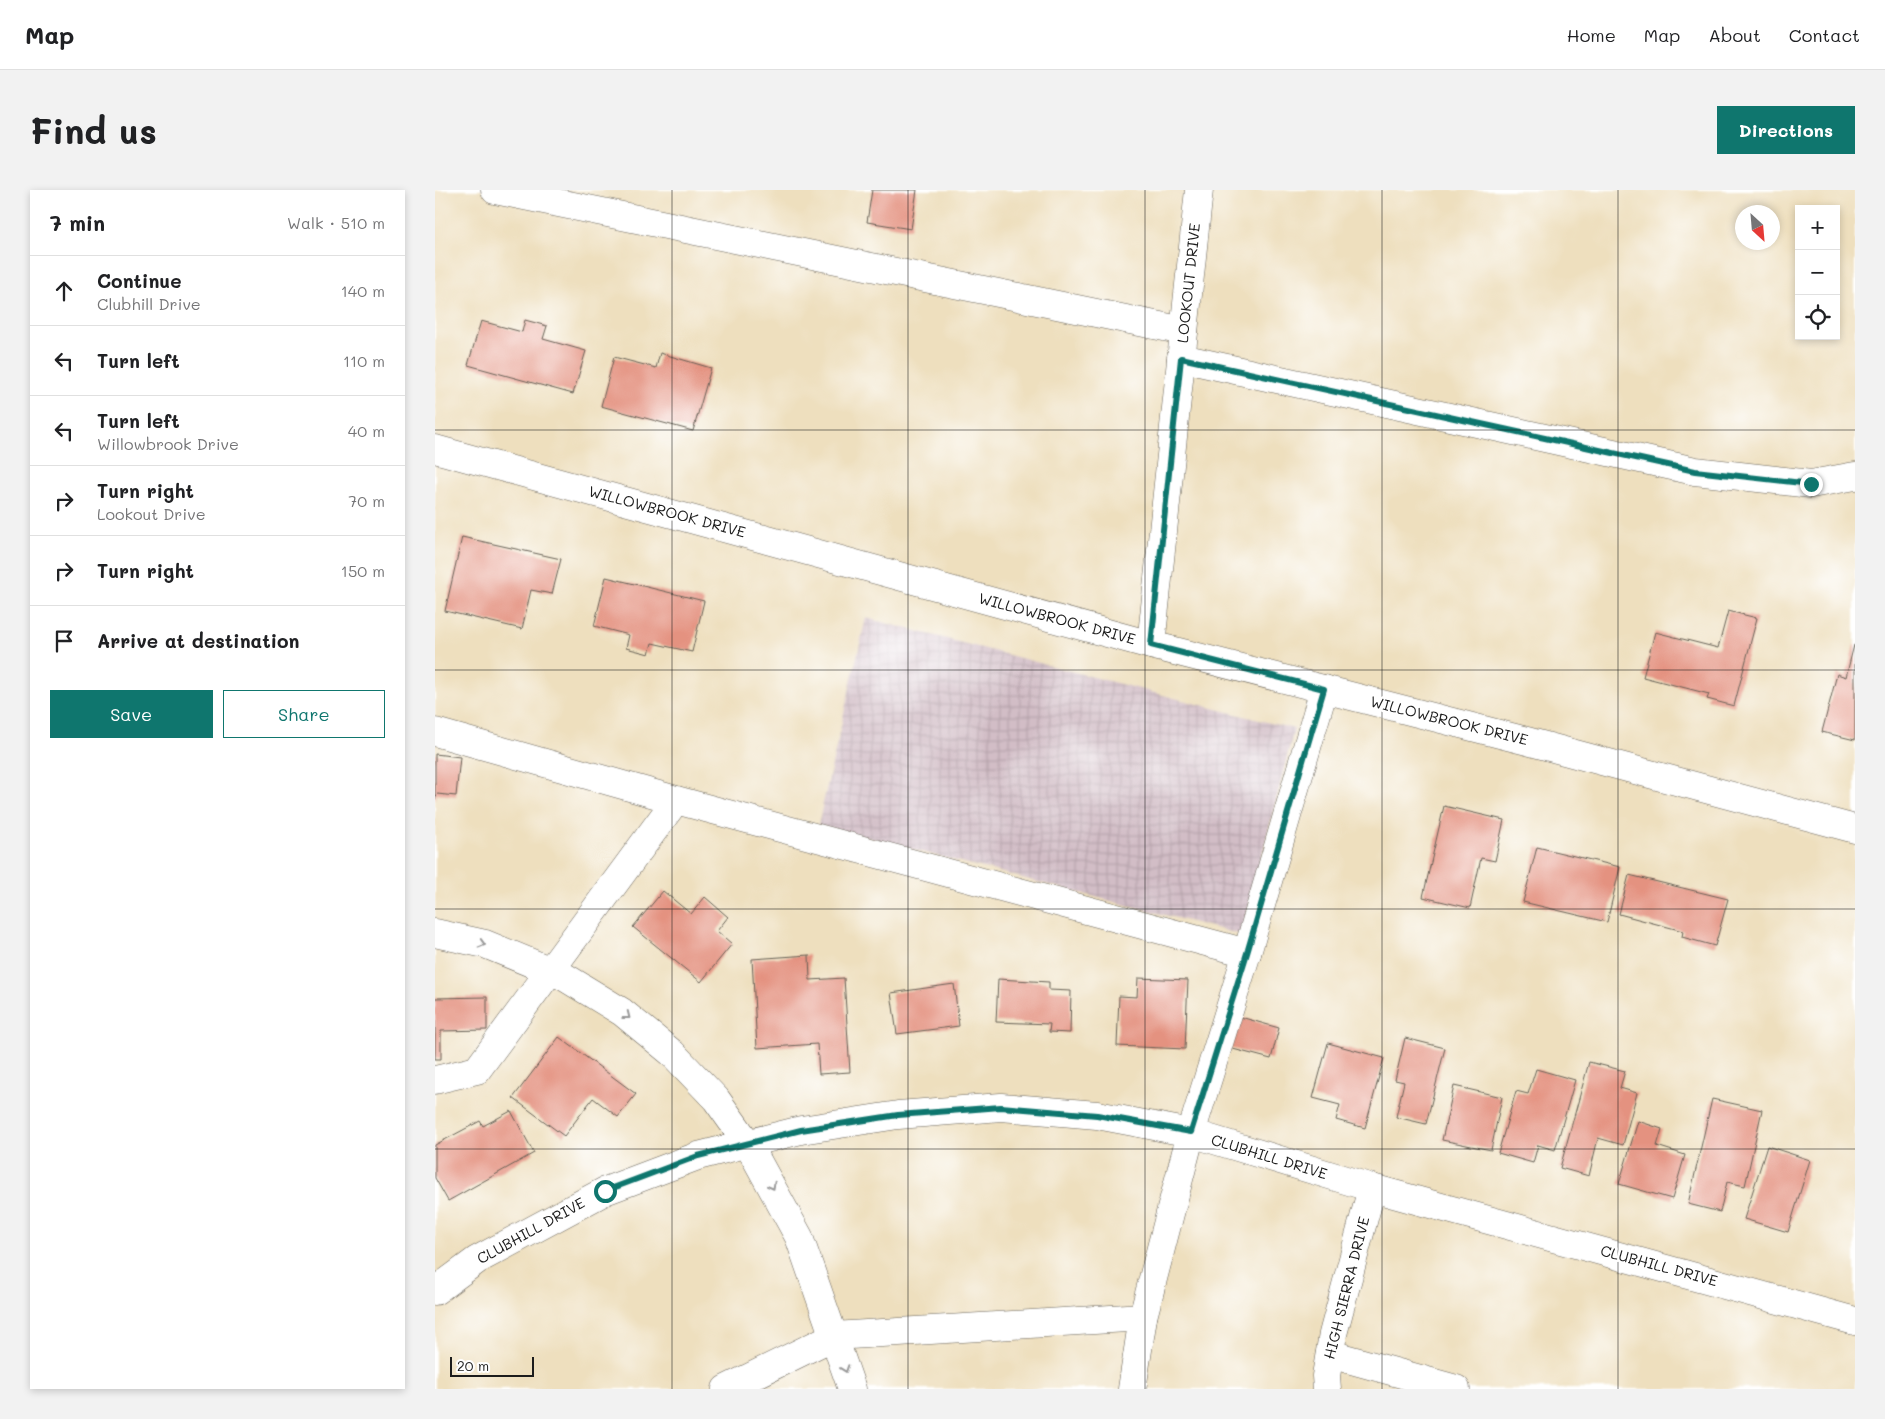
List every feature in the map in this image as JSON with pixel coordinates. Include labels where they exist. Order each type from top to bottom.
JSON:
[{"type":"street","points":[[495,190],[1184,331]]},
{"type":"street","name":"LOOKOUT DRIVE","points":[[1151,645],[1199,190]]},
{"type":"street","points":[[1181,358],[1695,471],[1811,484],[1855,476]]},
{"type":"street","name":"WILLOWBROOK DRIVE","points":[[435,449],[1151,645],[1855,829]]},
{"type":"street","points":[[1132,1389],[1143,1317],[1191,1132],[1247,953],[1324,689]]},
{"type":"street","points":[[435,732],[676,800],[1247,953]]},
{"type":"street","points":[[435,1080],[477,1070],[676,800]]},
{"type":"street","points":[[435,933],[485,944],[563,976],[622,1012],[672,1052],[717,1099],[748,1144],[799,1237],[853,1389]]},
{"type":"street","name":"CLUBHILL DRIVE","points":[[435,1291],[477,1260],[605,1191],[698,1156],[801,1130],[898,1115],[1001,1107],[1097,1115],[1191,1132],[1372,1188],[1855,1321]]},
{"type":"street","name":"HIGH SIERRA DRIVE","points":[[1327,1389],[1326,1376],[1333,1334],[1372,1188]]},
{"type":"street","points":[[727,1389],[834,1336],[1143,1317]]},
{"type":"street","points":[[1330,1354],[1456,1389]]},
{"type":"shaded area","points":[[866,618],[1294,729],[1242,935],[818,825]]},
{"type":"building","points":[[872,190],[917,190],[911,229],[867,222]]},
{"type":"building","points":[[525,320],[547,326],[543,339],[586,351],[573,394],[468,365],[481,321],[522,332]]},
{"type":"building","points":[[660,353],[711,368],[693,431],[601,406],[614,357],[656,368]]},
{"type":"building","points":[[462,537],[561,559],[552,594],[531,590],[522,629],[445,611]]},
{"type":"building","points":[[606,577],[704,601],[692,652],[652,643],[649,654],[626,648],[629,635],[594,626]]},
{"type":"building","points":[[1728,611],[1757,618],[1734,706],[1707,699],[1709,694],[1643,677],[1655,632],[1718,648]]},
{"type":"building","points":[[1854,645],[1855,740],[1822,732],[1837,674],[1846,677]]},
{"type":"building","points":[[435,754],[460,757],[456,796],[437,794],[435,800]]},
{"type":"building","points":[[1444,806],[1504,820],[1495,861],[1481,858],[1470,908],[1423,897]]},
{"type":"building","points":[[1537,847],[1620,867],[1607,922],[1523,902]]},
{"type":"building","points":[[1629,875],[1728,899],[1715,946],[1682,937],[1683,931],[1619,914]]},
{"type":"building","points":[[663,891],[691,914],[705,897],[728,917],[717,931],[732,944],[701,982],[633,927]]},
{"type":"building","points":[[809,955],[810,980],[844,978],[850,1072],[819,1074],[817,1044],[757,1048],[752,959]]},
{"type":"building","points":[[1138,978],[1188,980],[1185,1049],[1117,1046],[1119,996],[1137,997]]},
{"type":"building","points":[[998,979],[1049,982],[1049,990],[1071,991],[1070,1033],[1049,1032],[1050,1024],[996,1022]]},
{"type":"building","points":[[954,984],[959,1026],[897,1034],[891,993]]},
{"type":"building","points":[[487,997],[487,1030],[441,1031],[441,1059],[435,1059],[435,998]]},
{"type":"building","points":[[1237,1016],[1279,1028],[1271,1059],[1229,1048]]},
{"type":"building","points":[[559,1037],[636,1094],[618,1117],[593,1098],[564,1136],[513,1098]]},
{"type":"building","points":[[1405,1038],[1445,1048],[1426,1124],[1396,1117],[1404,1082],[1395,1080]]},
{"type":"building","points":[[1328,1043],[1384,1058],[1365,1128],[1336,1120],[1340,1105],[1313,1098]]},
{"type":"building","points":[[1589,1062],[1625,1071],[1620,1088],[1637,1093],[1623,1145],[1598,1138],[1589,1176],[1560,1168]]},
{"type":"building","points":[[1536,1069],[1575,1080],[1555,1150],[1538,1145],[1533,1163],[1498,1153],[1516,1091],[1528,1094]]},
{"type":"building","points":[[1454,1086],[1502,1097],[1491,1150],[1442,1140]]},
{"type":"building","points":[[1712,1099],[1762,1110],[1745,1186],[1727,1182],[1720,1212],[1688,1204]]},
{"type":"building","points":[[511,1111],[534,1153],[448,1201],[435,1178],[435,1145],[480,1121],[483,1126]]},
{"type":"building","points":[[1638,1121],[1662,1129],[1657,1146],[1685,1155],[1672,1199],[1619,1184]]},
{"type":"building","points":[[1767,1146],[1810,1160],[1788,1232],[1744,1219]]},
{"type":"route","points":[[605,1191],[698,1156],[801,1130],[898,1115],[1001,1107],[1097,1115],[1191,1132],[1247,953],[1324,689],[1151,645],[1181,358],[1695,471],[1811,484]]}]
